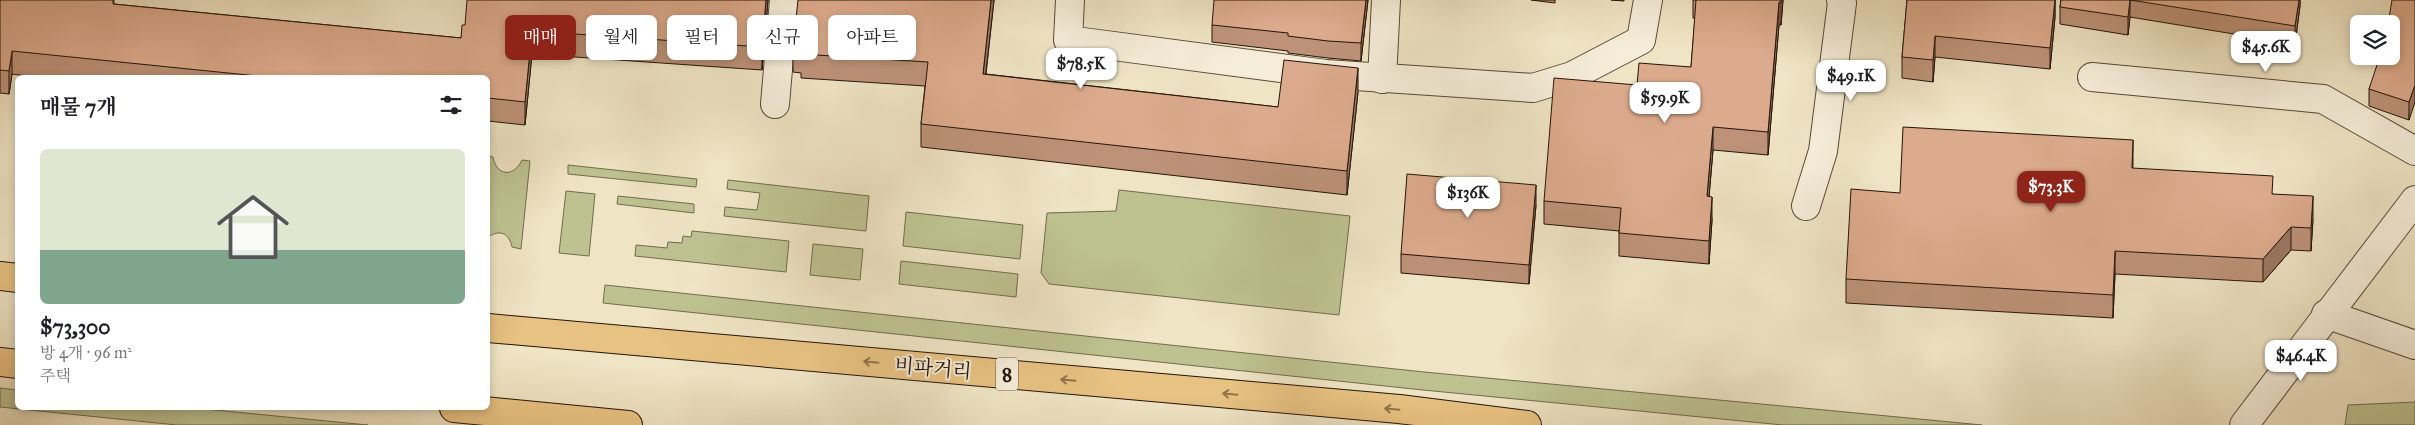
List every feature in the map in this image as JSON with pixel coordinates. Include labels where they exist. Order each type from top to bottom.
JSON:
[{"type":"main road","points":[[0,276],[15,278]]},
{"type":"main road","name":"비파거리","points":[[490,328],[1399,409],[1527,425]]},
{"type":"main road","points":[[0,362],[15,364]]},
{"type":"main road","points":[[474,410],[628,425]]},
{"type":"street","points":[[775,104],[784,0]]},
{"type":"street","points":[[1070,0],[1068,40],[1326,74],[1534,88],[1572,76],[1641,40],[1648,0]]},
{"type":"street","points":[[1382,79],[1386,0]]},
{"type":"street","points":[[1806,206],[1823,151],[1841,0]]},
{"type":"street","points":[[2092,77],[2322,99],[2415,151]]},
{"type":"street","points":[[2244,425],[2326,314],[2415,200]]},
{"type":"street","points":[[2326,314],[2415,345]]},
{"type":"green space","points":[[490,156],[493,157],[498,168],[506,172],[515,170],[522,160],[530,161],[521,249],[512,247],[509,238],[503,234],[496,233],[490,236]]},
{"type":"green space","points":[[568,165],[697,179],[696,187],[568,174]]},
{"type":"green space","points":[[728,180],[869,196],[866,231],[724,216],[725,207],[757,210],[760,193],[727,189]]},
{"type":"green space","points":[[1119,190],[1350,216],[1339,315],[1049,284],[1041,273],[1047,213],[1116,211]]},
{"type":"green space","points":[[566,191],[595,194],[589,256],[559,253]]},
{"type":"green space","points":[[618,196],[694,204],[694,213],[617,204]]},
{"type":"green space","points":[[906,212],[1023,225],[1020,259],[903,246]]},
{"type":"green space","points":[[692,231],[789,241],[786,272],[635,256],[636,245],[667,248],[668,242],[682,243],[683,236],[691,237]]},
{"type":"green space","points":[[813,244],[863,249],[860,280],[810,275]]},
{"type":"green space","points":[[901,261],[1018,274],[1016,297],[899,284]]},
{"type":"green space","points":[[605,285],[1424,372],[1982,425],[1783,425],[1423,390],[603,303]]},
{"type":"green space","points":[[0,388],[15,390],[15,409],[0,407]]},
{"type":"green space","points":[[2415,402],[2415,425],[2345,425],[2348,405]]},
{"type":"green space","points":[[30,410],[214,410],[368,425],[177,425]]},
{"type":"building","points":[[0,0],[113,0],[113,4],[461,38],[462,25],[465,25],[467,0],[766,0],[765,15],[747,15],[747,46],[737,45],[737,15],[667,15],[667,40],[657,40],[657,15],[586,15],[586,35],[576,34],[576,15],[505,15],[505,60],[529,60],[525,102],[490,98],[490,75],[248,75],[12,51],[9,71],[0,70]]},
{"type":"building","points":[[798,0],[991,0],[983,74],[1278,107],[1284,60],[1358,68],[1347,171],[921,124],[928,62],[896,60],[916,60],[916,15],[828,15],[828,56],[818,55],[818,15],[796,15]]},
{"type":"building","points":[[1214,0],[1366,0],[1361,43],[1328,41],[1288,36],[1288,33],[1212,25]]},
{"type":"building","points":[[1696,0],[1781,0],[1779,2],[1768,132],[1713,127],[1707,196],[1712,197],[1709,241],[1619,233],[1621,208],[1544,201],[1554,78],[1637,85],[1639,63],[1691,67]]},
{"type":"building","points":[[1907,0],[2055,0],[2050,48],[1935,36],[1933,60],[1902,57]]},
{"type":"building","points":[[2061,0],[2130,0],[2128,17],[2060,7]]},
{"type":"building","points":[[2130,0],[2299,0],[2295,26]]},
{"type":"building","points":[[2392,0],[2415,0],[2415,85],[2409,102],[2369,89],[2377,65],[2400,65],[2400,15],[2390,15]]},
{"type":"building","points":[[1903,127],[2133,140],[2132,168],[2273,176],[2272,194],[2313,196],[2311,228],[2291,227],[2263,259],[2115,251],[2113,295],[1846,279],[1851,189],[1900,193]]},
{"type":"building","points":[[1407,174],[1536,185],[1529,265],[1401,254]]}]
